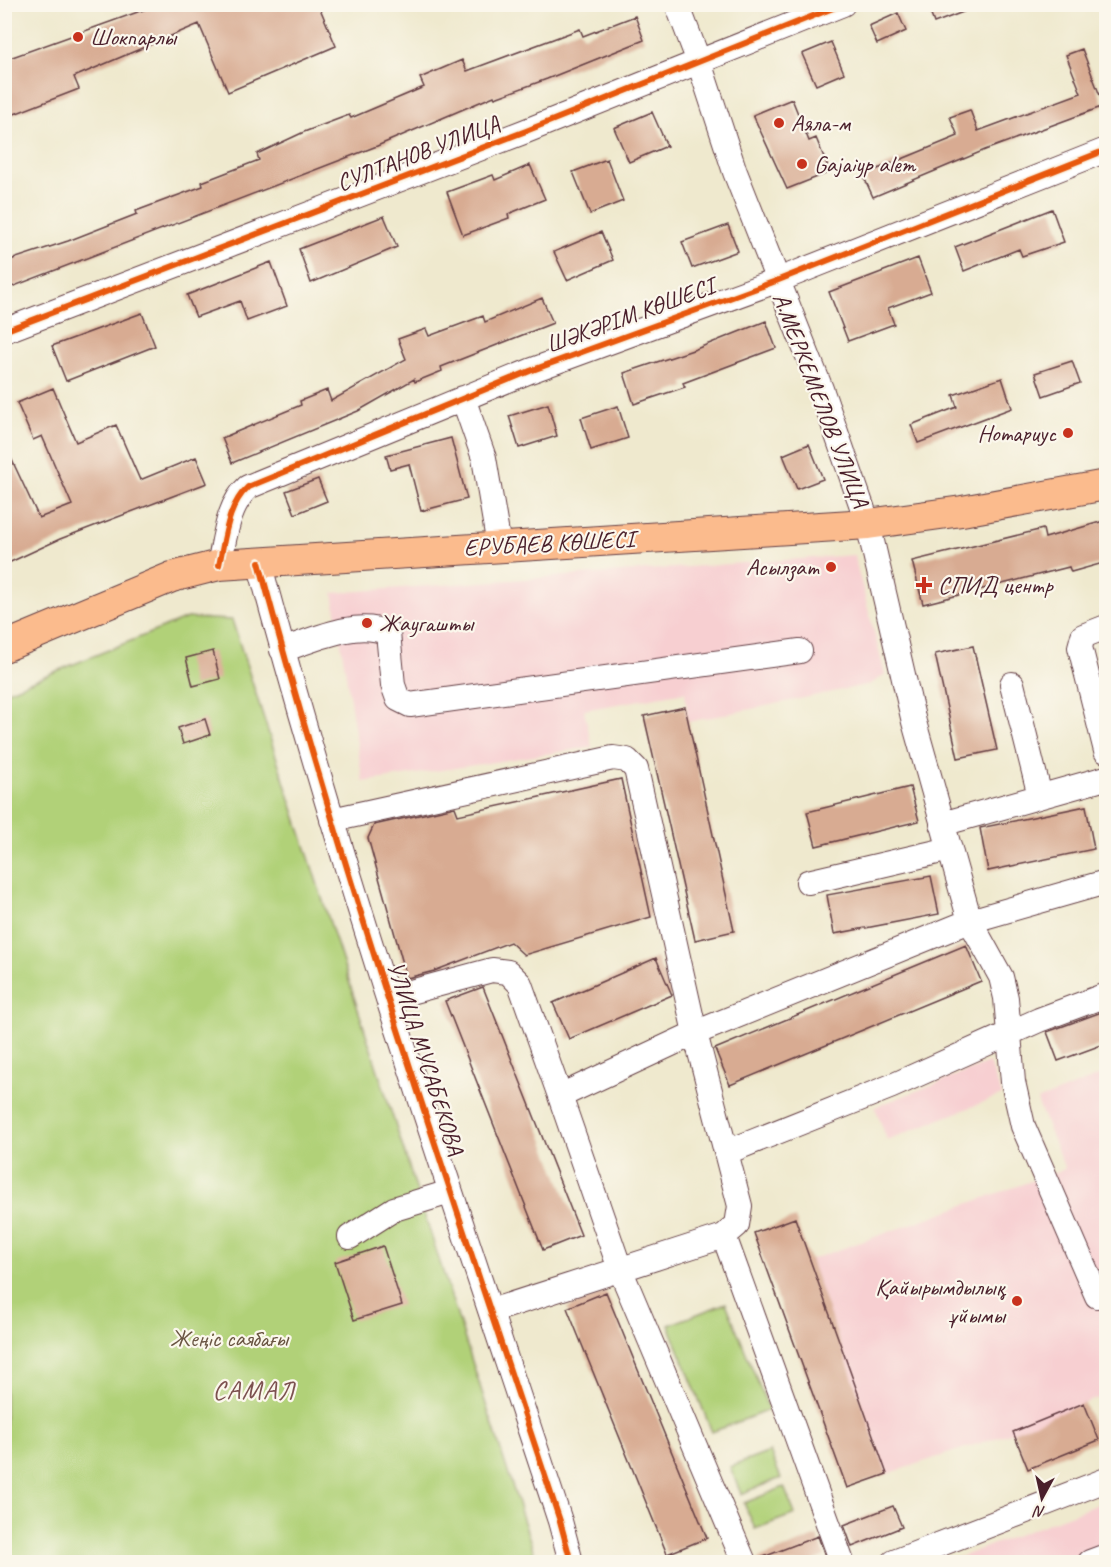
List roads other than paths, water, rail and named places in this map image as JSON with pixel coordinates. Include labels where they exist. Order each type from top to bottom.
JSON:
[{"type":"main road","name":"ЕРУБАЕВ КӨШЕСІ","points":[[4,647],[172,577],[219,565],[868,524],[962,511],[1107,485]]},
{"type":"street","name":"А.МЕРКЕМЕЛОВ УЛИЦА","points":[[677,4],[699,62],[735,172],[776,281],[821,390],[868,524],[914,722],[970,921],[1001,977],[1011,1034],[1013,1082],[1023,1126],[1097,1296]]},
{"type":"street","name":"СУЛТАНОВ УЛИЦА","points":[[4,331],[843,4]]},
{"type":"street","name":"ШӘКӘРІМ КӨШЕСІ","points":[[219,565],[237,496],[248,487],[463,398],[776,281],[1107,150]]},
{"type":"street","points":[[463,398],[484,458],[500,546]]},
{"type":"street","name":"УЛИЦА МУСАБЕКОВА","points":[[259,562],[282,650],[332,820],[450,1192],[560,1521],[571,1563]]},
{"type":"street","points":[[1107,627],[1083,636],[1080,646],[1107,751]]},
{"type":"street","points":[[282,650],[355,628],[388,633],[393,685],[398,699],[410,705],[800,651]]},
{"type":"street","points":[[1011,684],[1040,796]]},
{"type":"street","points":[[332,820],[613,759],[627,760],[636,769],[695,1033],[740,1206],[737,1225],[724,1236],[490,1311]]},
{"type":"street","points":[[942,824],[1107,778]]},
{"type":"street","points":[[808,882],[950,849]]},
{"type":"street","points":[[560,1096],[695,1033],[970,921],[1107,882]]},
{"type":"street","points":[[388,999],[492,970],[508,972],[520,984],[620,1269],[744,1563]]},
{"type":"street","points":[[727,1152],[892,1086],[1107,995]]},
{"type":"street","points":[[350,1237],[394,1209],[450,1192]]},
{"type":"street","points":[[724,1236],[842,1563]]},
{"type":"street","points":[[894,1563],[953,1552],[1107,1480]]},
{"type":"street","points":[[1090,1563],[1107,1556]]},
{"type":"place","name":"Шокпарлы","points":[[78,37]]},
{"type":"place","name":"Аяла-м","points":[[779,123]]},
{"type":"place","name":"Gajaiyp alem","points":[[802,164]]},
{"type":"place","name":"Нотариус","points":[[1068,433]]},
{"type":"place","name":"Асылзат","points":[[831,567]]},
{"type":"place","name":"СПИД центр","points":[[924,585]]},
{"type":"place","name":"Жаугашты","points":[[367,623]]},
{"type":"place","name":"Қайырымдылық ұйымы","points":[[1017,1301]]},
{"type":"district","name":"САМАЛ","points":[[254,1390]]},
{"type":"park label","name":"Жеңіс саябағы","points":[[229,1338]]}]
